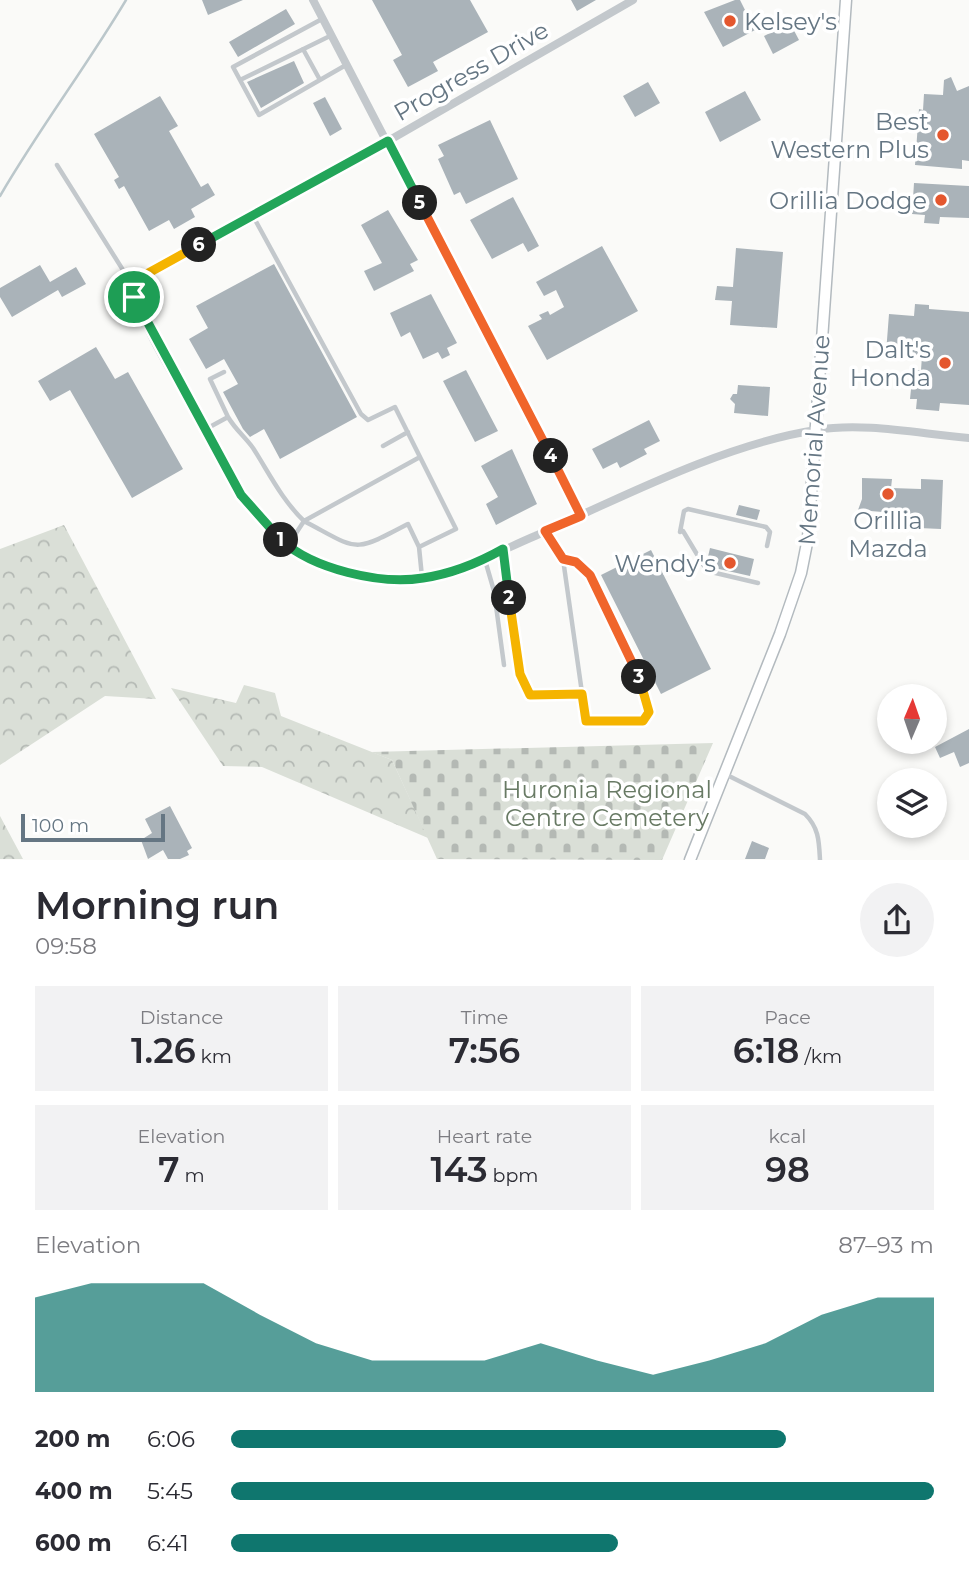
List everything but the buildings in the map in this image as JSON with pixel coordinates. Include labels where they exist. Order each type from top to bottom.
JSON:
[{"type":"main road","name":"Memorial Avenue","points":[[690,859],[801,573],[811,517],[846,0]]},
{"type":"street","points":[[313,0],[581,516]]},
{"type":"street","name":"Progress Drive","points":[[134,287],[143,276],[388,141],[633,0]]},
{"type":"street","points":[[134,287],[145,319],[241,495],[263,523],[288,546],[338,571],[383,578],[423,578],[485,559],[545,531],[738,451],[816,430],[844,427],[969,438]]},
{"type":"lane","points":[[322,19],[233,67],[259,114],[346,65]]},
{"type":"lane","points":[[240,80],[330,36]]},
{"type":"lane","points":[[303,49],[320,80]]},
{"type":"lane","points":[[57,165],[134,287]]},
{"type":"lane","points":[[253,215],[360,414],[368,419],[395,407],[408,432],[456,529],[419,547]]},
{"type":"lane","points":[[224,372],[210,379],[239,434],[250,443],[291,509],[303,521],[355,547],[369,545],[408,524],[419,547],[423,578]]},
{"type":"lane","points":[[205,429],[229,417]]},
{"type":"lane","points":[[383,446],[408,432]]},
{"type":"lane","points":[[288,546],[303,521],[420,457]]},
{"type":"lane","points":[[758,583],[707,570],[682,531],[684,510],[766,527],[770,532],[767,546]]},
{"type":"lane","points":[[545,531],[563,559],[586,721],[643,721],[649,712],[634,661],[590,575],[576,562],[563,559]]},
{"type":"lane","points":[[503,549],[520,674],[530,695],[582,694]]},
{"type":"lane","points":[[485,559],[494,591],[504,665]]},
{"type":"lane","points":[[725,773],[805,814],[813,822],[819,837],[820,859]]},
{"type":"green space","points":[[64,525],[156,699],[105,696],[0,765],[0,549]]},
{"type":"green space","points":[[244,685],[275,693],[281,716],[392,760],[428,838],[262,767],[223,766],[171,688],[236,703]]},
{"type":"green space","name":"Huronia Regional Centre Cemetery","points":[[713,743],[662,860],[437,859],[392,760],[371,752]]},
{"type":"green space","points":[[0,816],[23,859],[0,859]]},
{"type":"waterway","points":[[0,196],[126,0]]},
{"type":"place","name":"Kelsey's","points":[[730,21]]},
{"type":"place","name":"Best Western Plus","points":[[943,135]]},
{"type":"place","name":"Orillia Dodge","points":[[941,200]]},
{"type":"place","name":"Dalt's Honda","points":[[945,363]]},
{"type":"place","name":"Orillia Mazda","points":[[888,494]]},
{"type":"place","name":"Wendy's","points":[[730,563]]},
{"type":"route","points":[[388,141],[581,516],[545,531],[563,559],[576,562],[590,575],[634,661],[642,683],[648,717],[643,721],[591,722],[586,721],[582,694],[530,695],[520,674],[503,549],[485,559],[423,578],[383,578],[338,571],[288,546],[263,523],[241,495],[134,297],[134,287],[143,276],[388,141]]}]
